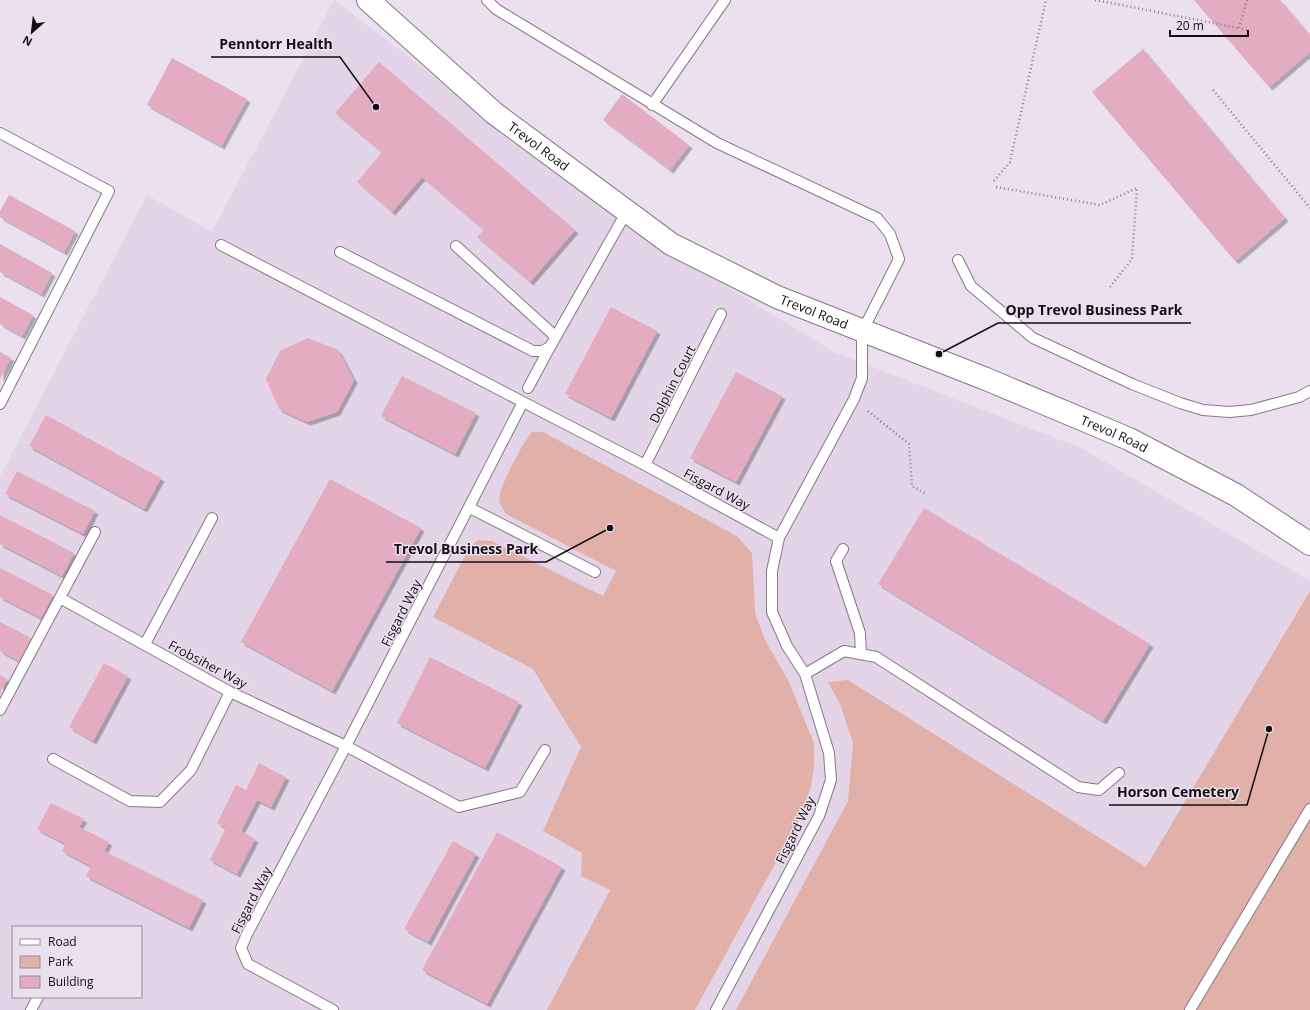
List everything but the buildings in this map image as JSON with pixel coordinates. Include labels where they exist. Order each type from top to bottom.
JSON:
[{"type":"street","name":"Trevol Road","points":[[368,0],[494,113],[671,244],[777,297],[862,332],[986,379],[1129,439],[1236,495],[1310,544]]},
{"type":"lane","points":[[487,0],[496,9],[652,105],[717,143],[877,218],[890,234],[899,259],[862,332]]},
{"type":"lane","points":[[652,105],[725,0]]},
{"type":"lane","points":[[0,133],[109,191],[0,404]]},
{"type":"lane","points":[[528,388],[627,211]]},
{"type":"lane","points":[[220,245],[523,402]]},
{"type":"lane","points":[[456,246],[556,337]]},
{"type":"lane","points":[[340,252],[533,351],[542,351],[550,347]]},
{"type":"lane","points":[[958,260],[971,286],[1033,338],[1132,384],[1180,403],[1203,410],[1229,412],[1251,410],[1299,397],[1310,391]]},
{"type":"lane","name":"Dolphin Court","points":[[645,465],[721,314]]},
{"type":"lane","name":"Fisgard Way","points":[[716,1010],[819,816],[831,780],[829,753],[805,674],[787,646],[772,612],[772,570],[779,538],[854,399],[862,378],[862,332]]},
{"type":"lane","name":"Fisgard Way","points":[[333,1010],[248,964],[241,948],[470,508],[523,402],[645,465],[779,538]]},
{"type":"lane","points":[[470,508],[595,572]]},
{"type":"lane","points":[[145,644],[212,518]]},
{"type":"lane","points":[[0,710],[95,532]]},
{"type":"lane","points":[[843,549],[836,561],[860,633],[861,654]]},
{"type":"lane","name":"Frobsiher Way","points":[[60,598],[230,692],[346,746],[458,808],[520,792],[545,750]]},
{"type":"lane","points":[[805,674],[844,651],[876,657],[1078,787],[1099,790],[1119,773]]},
{"type":"lane","points":[[52,759],[130,801],[160,802],[191,770],[230,692]]},
{"type":"lane","points":[[1190,1010],[1310,809]]},
{"type":"lane","points":[[31,1010],[37,998]]},
{"type":"path","points":[[994,181],[1010,162],[1046,0]]},
{"type":"path","points":[[1095,0],[1249,30]]},
{"type":"path","points":[[1240,28],[1247,0]]},
{"type":"path","points":[[1213,90],[1310,208]]},
{"type":"path","points":[[996,187],[1100,205],[1137,188],[1132,259],[1110,287]]},
{"type":"path","points":[[854,399],[909,444],[912,486],[926,494]]},
{"type":"shaded area","points":[[334,0],[644,236],[834,352],[1081,448],[1310,581],[1310,591],[1146,867],[1064,1010],[0,1010],[0,476],[147,195],[212,232]]},
{"type":"green space","points":[[532,432],[543,432],[737,536],[752,553],[755,613],[765,640],[788,680],[814,743],[814,767],[811,787],[798,822],[695,1010],[547,1010],[610,890],[581,876],[582,853],[543,831],[581,747],[533,669],[433,617],[469,548],[478,540],[492,541],[603,596],[616,571],[506,514],[501,505],[500,494],[505,480]]},
{"type":"green space","points":[[1310,591],[1310,1010],[736,1010],[848,801],[853,743],[840,704],[828,682],[848,680],[1146,867]]},
{"type":"place","name":"Penntorr Health","points":[[376,107]]},
{"type":"place","name":"Opp Trevol Business Park","points":[[939,354]]},
{"type":"place","name":"Trevol Business Park","points":[[610,528]]},
{"type":"place","name":"Horson Cemetery","points":[[1269,729]]}]
